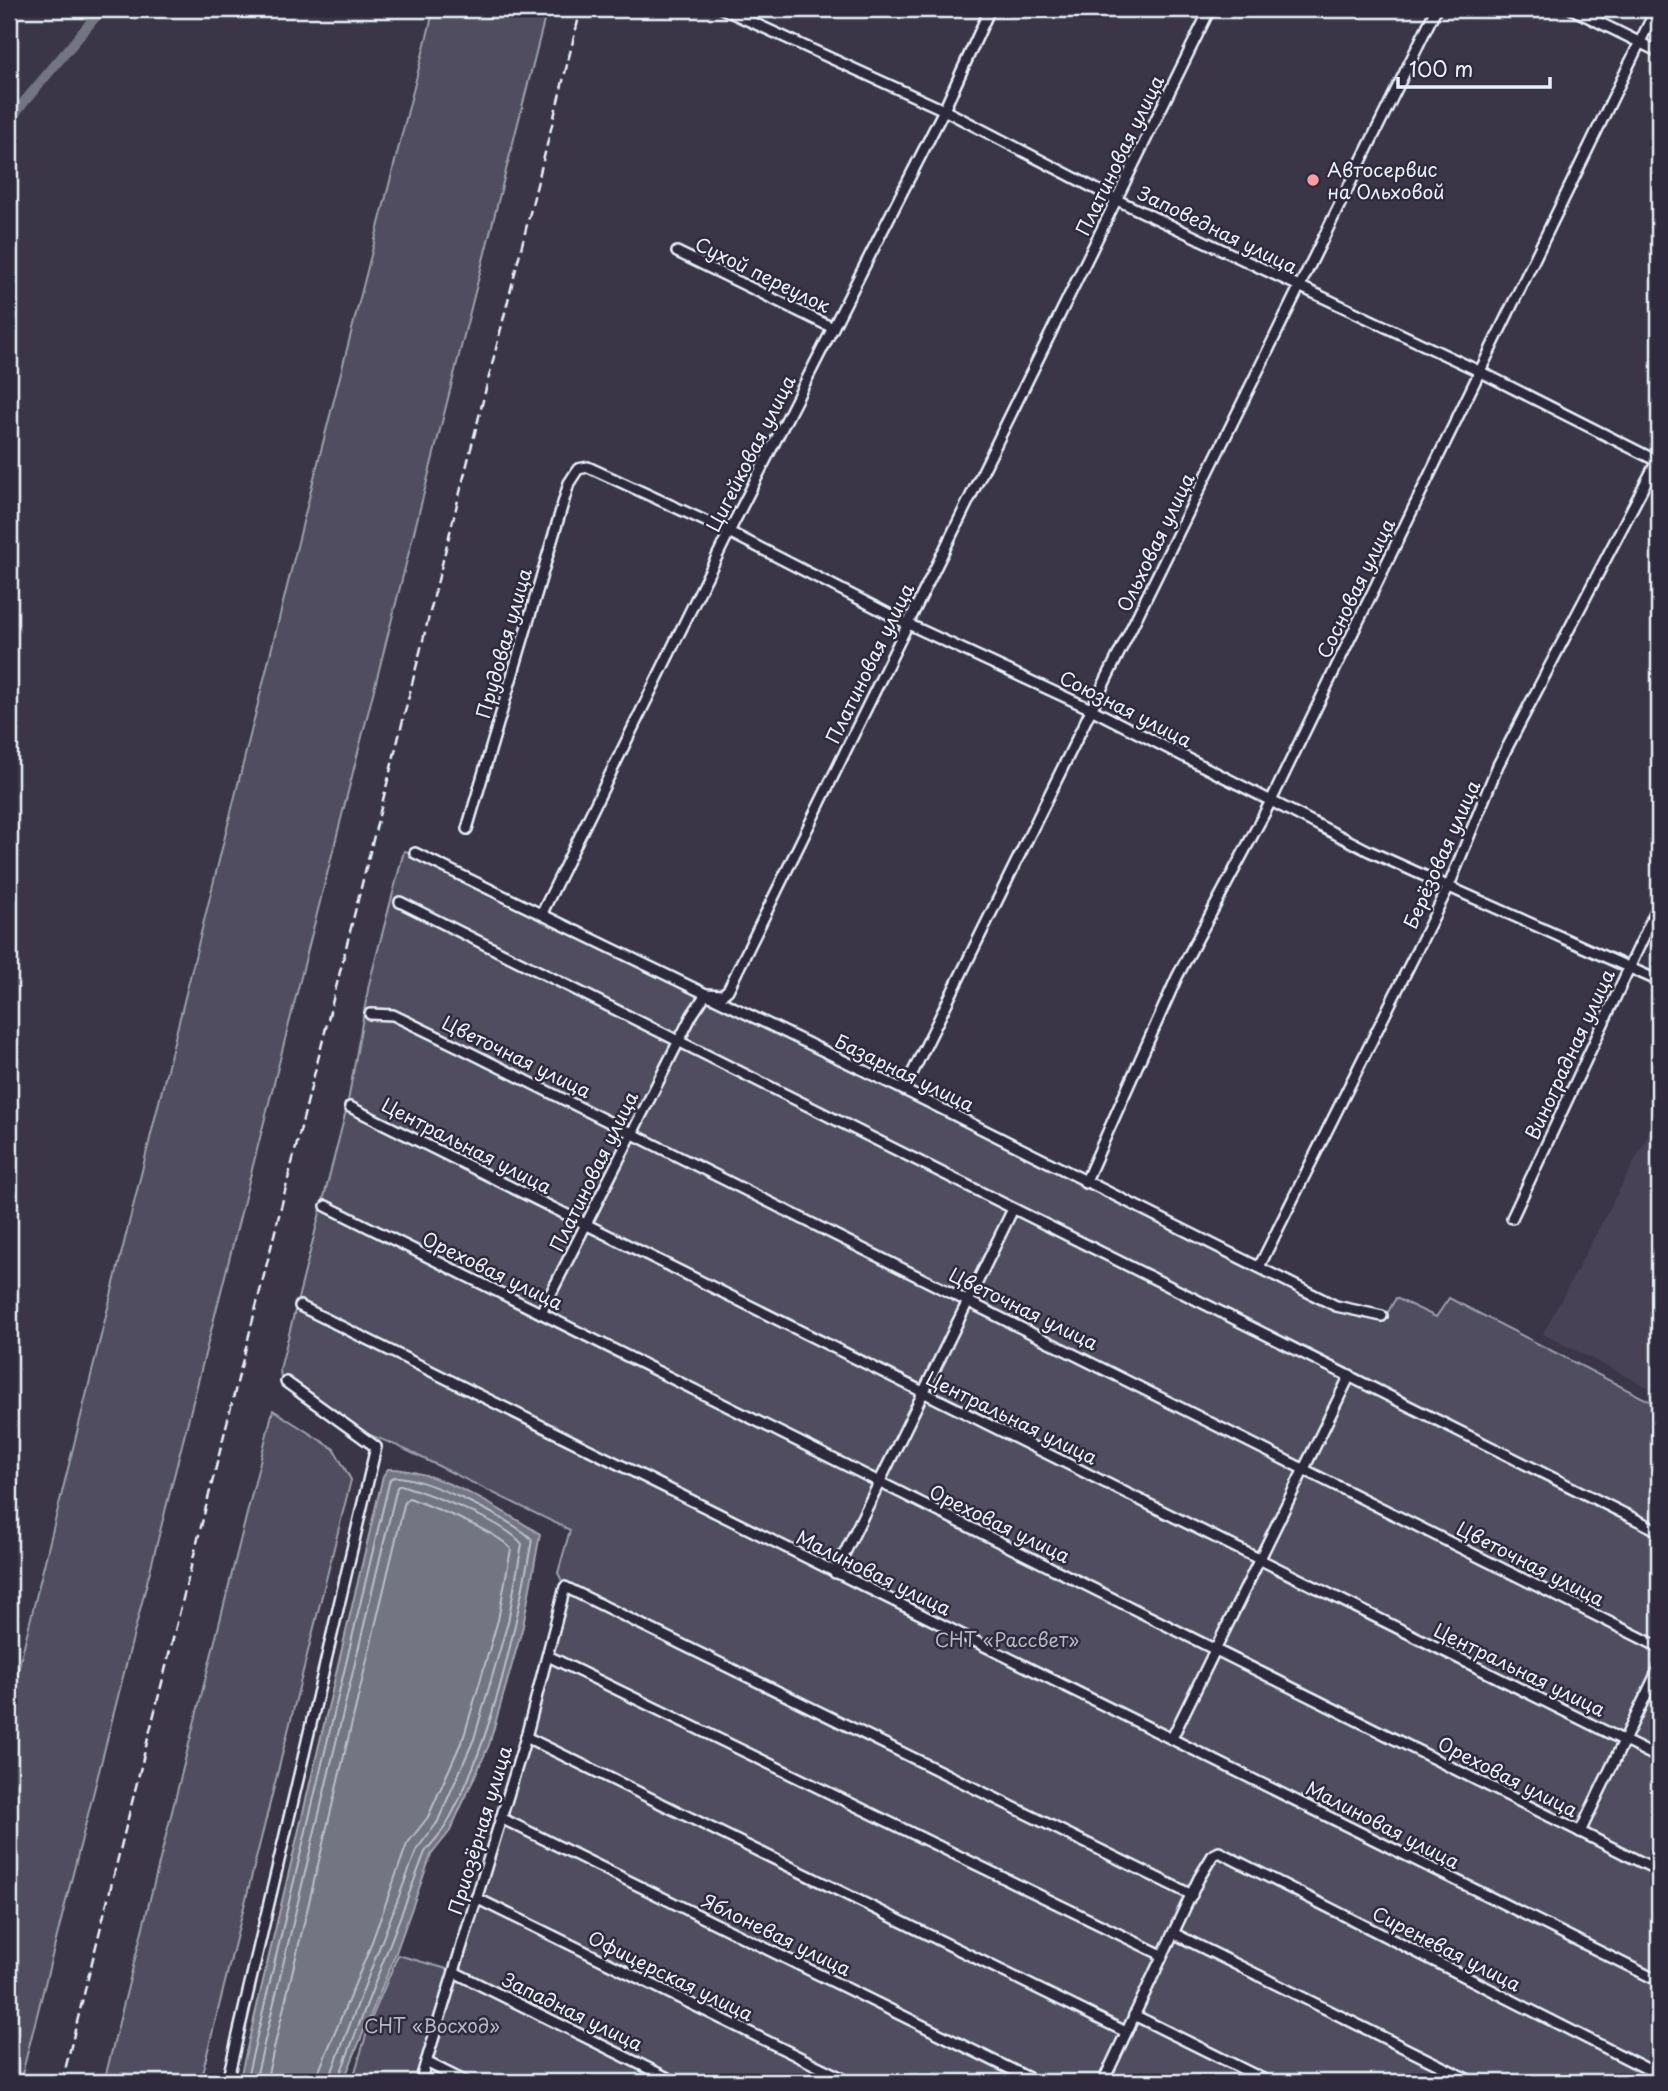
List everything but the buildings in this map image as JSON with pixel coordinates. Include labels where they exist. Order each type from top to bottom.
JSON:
[{"type":"street","name":"Заповедная улица","points":[[723,9],[944,110],[1117,200],[1481,372],[1659,460]]},
{"type":"street","name":"Цигейковая улица","points":[[542,913],[729,533],[944,110],[990,9]]},
{"type":"street","name":"Платиновая улица","points":[[541,1313],[677,1041],[706,994],[722,995],[727,990],[1210,9]]},
{"type":"street","name":"Ольховая улица","points":[[904,1090],[1436,9]]},
{"type":"street","points":[[1572,9],[1659,52]]},
{"type":"street","name":"Сосновая улица","points":[[1085,1183],[1177,977],[1271,801],[1656,9]]},
{"type":"street","name":"Сухой переулок","points":[[677,252],[832,328]]},
{"type":"street","name":"Берёзовая улица","points":[[1259,1267],[1448,888],[1498,765],[1659,460]]},
{"type":"street","name":"Союзная улица","points":[[578,470],[587,467],[729,533],[908,624],[1091,709],[1448,888],[1628,970],[1659,981]]},
{"type":"street","name":"Прудовая улица","points":[[467,830],[569,483],[578,470]]},
{"type":"street","name":"Базарная улица","points":[[415,853],[904,1090],[1085,1183],[1336,1306],[1382,1316]]},
{"type":"street","points":[[400,902],[1659,1531]]},
{"type":"street","name":"Виноградная улица","points":[[1512,1219],[1659,904]]},
{"type":"street","name":"Цветочная улица","points":[[370,1014],[393,1015],[1306,1468],[1659,1647]]},
{"type":"street","name":"Центральная улица","points":[[350,1107],[1659,1758]]},
{"type":"street","name":"Ореховая улица","points":[[326,1206],[1659,1871]]},
{"type":"street","points":[[835,1573],[1013,1209]]},
{"type":"street","name":"Малиновая улица","points":[[300,1306],[1659,1981]]},
{"type":"street","points":[[1172,1738],[1350,1375]]},
{"type":"street","points":[[227,2082],[376,1447],[286,1382]]},
{"type":"street","name":"Приозёрная улица","points":[[420,2082],[526,1737],[565,1587],[1192,1895]]},
{"type":"street","points":[[548,1656],[1162,1955]]},
{"type":"street","points":[[1580,1832],[1659,1668]]},
{"type":"street","points":[[526,1737],[1124,2031]]},
{"type":"street","name":"Яблоневая улица","points":[[501,1818],[1037,2082]]},
{"type":"street","name":"Сиреневая улица","points":[[1192,1895],[1209,1861],[1219,1852],[1659,2075]]},
{"type":"street","points":[[1103,2082],[1124,2031],[1192,1895]]},
{"type":"street","name":"Офицерская улица","points":[[476,1898],[850,2082]]},
{"type":"street","points":[[1172,1933],[1473,2082]]},
{"type":"street","name":"Западная улица","points":[[454,1972],[676,2082]]},
{"type":"street","points":[[1133,2015],[1269,2082]]},
{"type":"street","points":[[426,2063],[466,2082]]},
{"type":"shaded area","points":[[1659,1115],[1659,1393],[1543,1334]]},
{"type":"green space","points":[[434,9],[547,9],[20,2082],[9,2082],[9,1706],[314,478]]},
{"type":"green space","name":"СНТ «Рассвет»","points":[[404,851],[415,853],[1336,1306],[1385,1317],[1396,1298],[1436,1317],[1449,1298],[1659,1406],[1659,2082],[352,2082],[370,2022],[398,1955],[454,1971],[565,1587],[558,1573],[570,1530],[406,1450],[322,1414],[306,1405],[281,1380],[280,1369],[347,1107],[369,984]]},
{"type":"green space","points":[[273,1410],[334,1449],[351,1480],[200,2082],[104,2082]]},
{"type":"water","points":[[388,1469],[406,1470],[446,1483],[487,1502],[540,1534],[523,1626],[489,1745],[450,1831],[431,1855],[394,1958],[343,2082],[239,2082],[383,1476]]},
{"type":"waterway","points":[[9,120],[102,9]]},
{"type":"railway","points":[[62,2082],[581,9]]},
{"type":"place","name":"Автосервис на Ольховой","points":[[1313,180]]},
{"type":"park label","name":"СНТ «Восход»","points":[[432,2025]]}]
